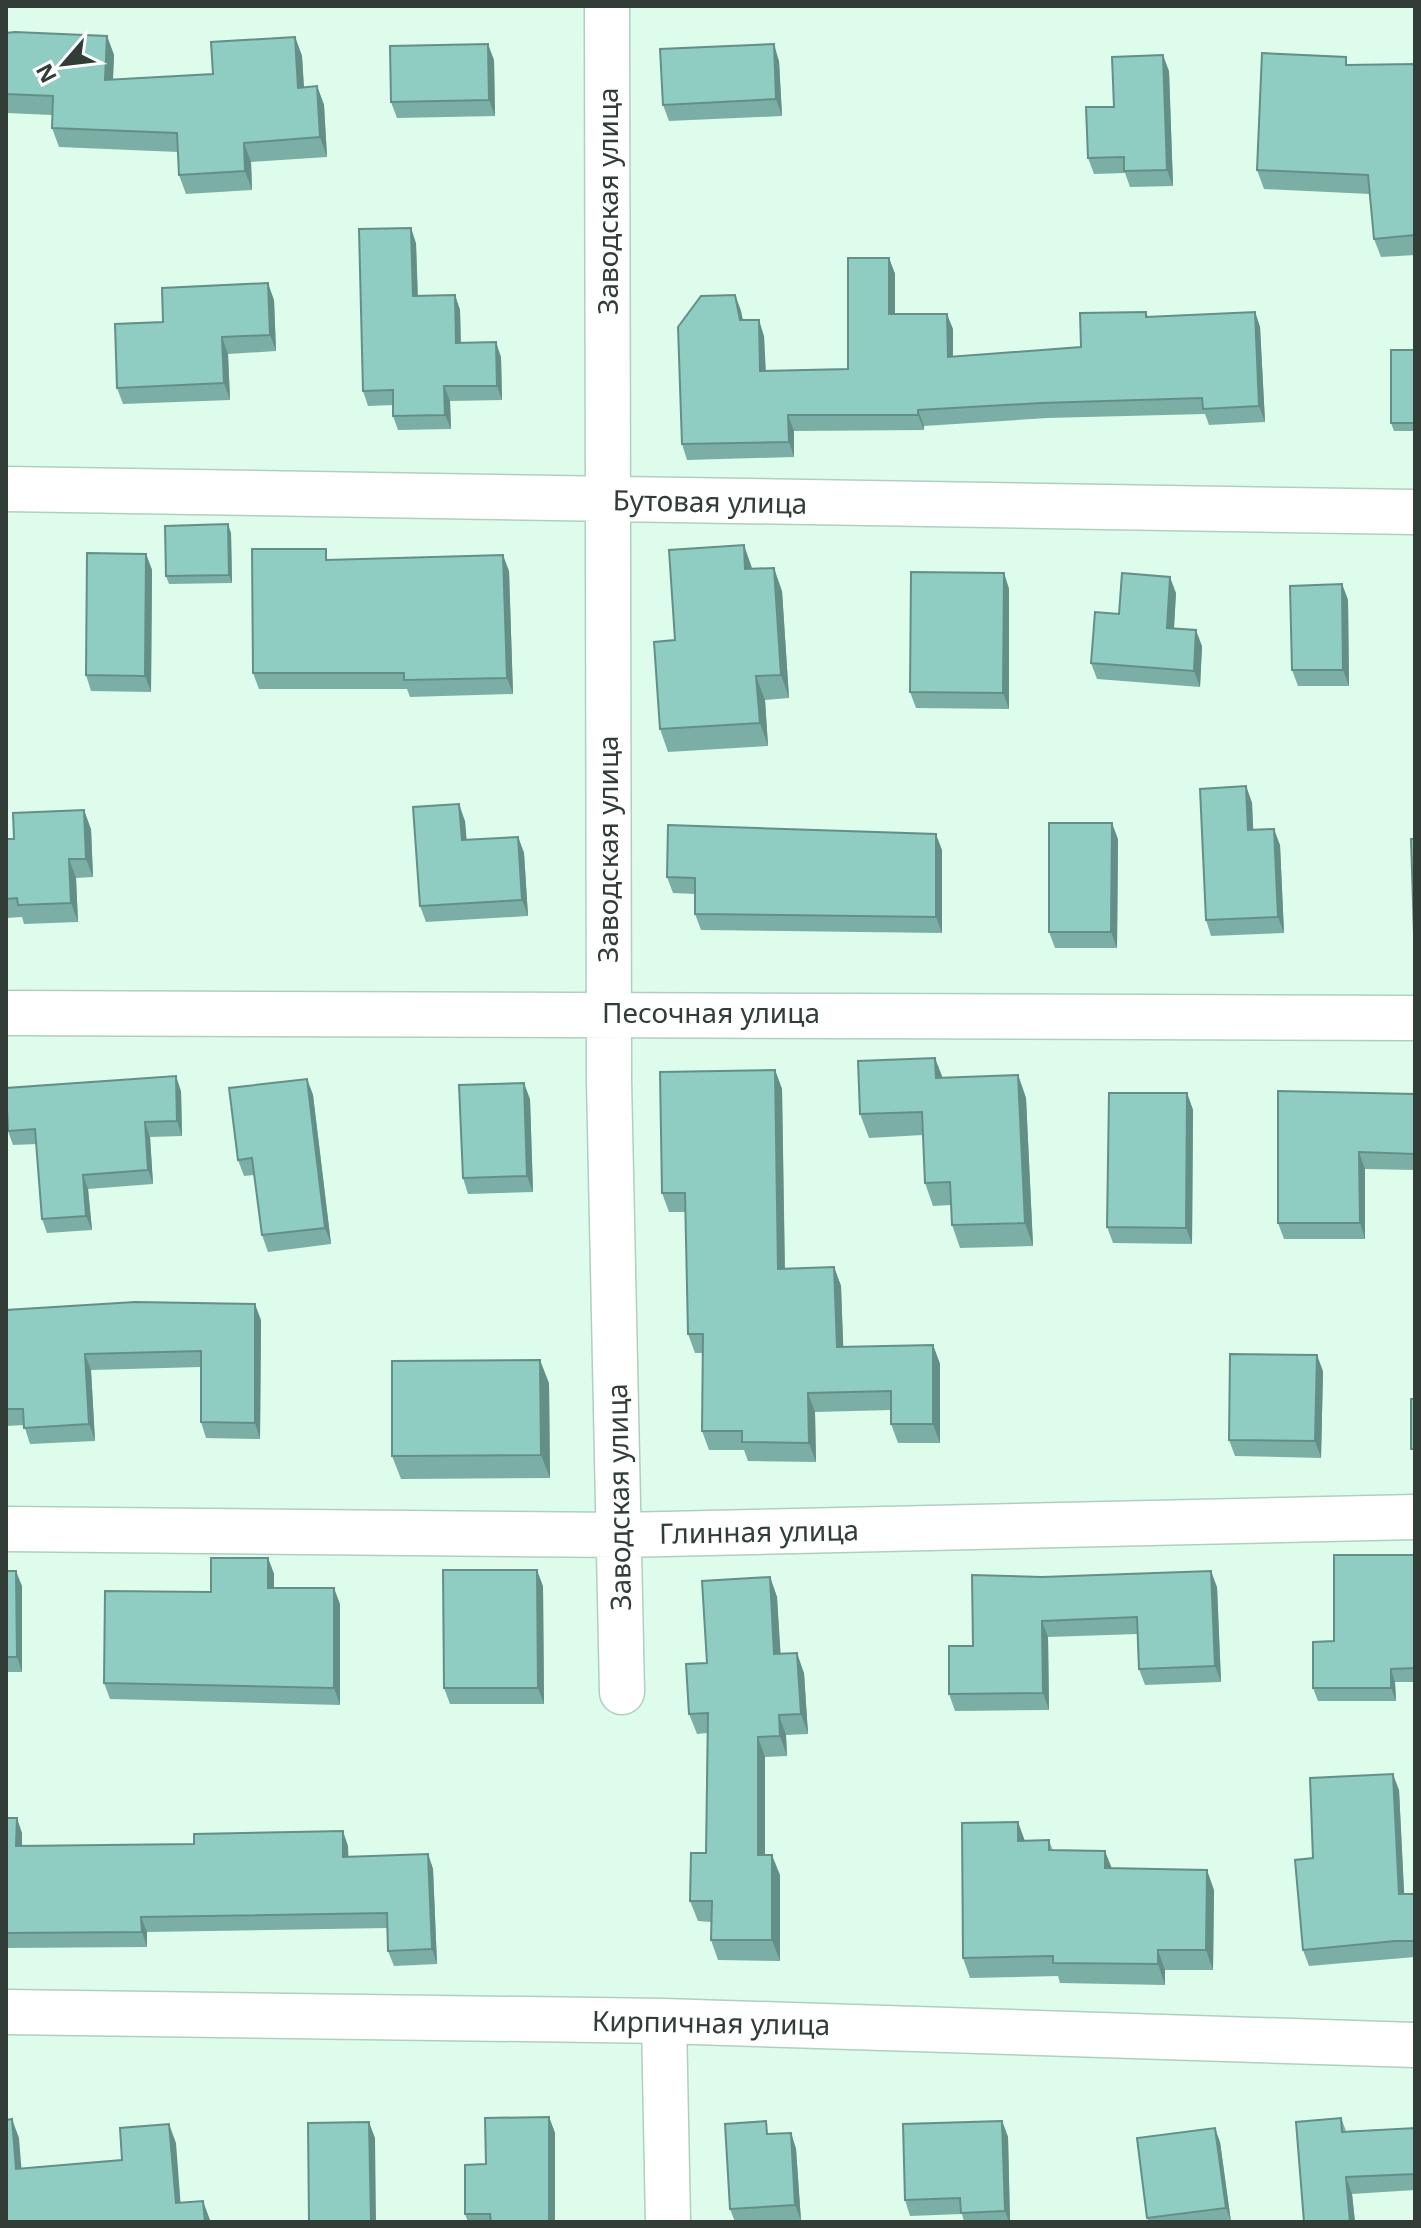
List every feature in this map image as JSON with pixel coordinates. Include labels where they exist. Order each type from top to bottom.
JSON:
[{"type":"street","name":"Заводская улица","points":[[607,6],[608,1013],[622,1692]]},
{"type":"street","name":"Бутовая улица","points":[[6,489],[1415,512]]},
{"type":"street","name":"Песочная улица","points":[[6,1013],[1415,1018]]},
{"type":"street","name":"Глинная улица","points":[[6,1529],[621,1535],[1415,1517]]},
{"type":"street","name":"Кирпичная улица","points":[[6,2012],[664,2021],[1415,2045]]},
{"type":"street","points":[[664,2021],[668,2222]]},
{"type":"building","points":[[6,33],[107,36],[105,80],[213,74],[211,42],[295,37],[298,88],[317,86],[320,137],[244,143],[245,171],[179,175],[177,133],[52,128],[53,96],[6,94]]},
{"type":"building","points":[[488,44],[489,100],[391,102],[390,46]]},
{"type":"building","points":[[774,44],[776,99],[663,105],[660,49]]},
{"type":"building","points":[[1262,53],[1346,57],[1346,65],[1415,64],[1415,235],[1374,239],[1368,175],[1257,170]]},
{"type":"building","points":[[1163,55],[1167,170],[1124,171],[1124,157],[1088,158],[1086,107],[1114,107],[1112,57]]},
{"type":"building","points":[[411,228],[413,296],[455,295],[456,343],[496,342],[497,386],[444,386],[445,415],[393,416],[393,390],[363,391],[359,229]]},
{"type":"building","points":[[848,258],[889,258],[889,314],[947,314],[948,357],[1081,347],[1080,313],[1146,312],[1146,317],[1255,312],[1259,406],[1203,409],[1202,398],[918,410],[918,415],[788,415],[789,442],[682,444],[678,327],[701,296],[735,295],[740,320],[759,320],[760,371],[848,369]]},
{"type":"building","points":[[268,283],[270,335],[222,337],[224,383],[117,388],[115,324],[163,322],[162,288]]},
{"type":"building","points":[[1391,350],[1415,350],[1415,423],[1391,423]]},
{"type":"building","points":[[228,524],[229,575],[166,576],[165,526]]},
{"type":"building","points":[[744,545],[745,569],[774,568],[781,675],[756,676],[760,723],[660,729],[654,642],[675,640],[669,550]]},
{"type":"building","points":[[252,549],[326,549],[326,560],[503,555],[507,678],[404,680],[404,673],[253,673]]},
{"type":"building","points":[[87,553],[146,554],[145,676],[86,675]]},
{"type":"building","points":[[911,572],[1004,573],[1003,693],[910,692]]},
{"type":"building","points":[[1122,573],[1170,577],[1167,628],[1196,630],[1194,671],[1091,663],[1095,612],[1119,614]]},
{"type":"building","points":[[1342,584],[1343,670],[1292,670],[1290,586]]},
{"type":"building","points":[[1246,786],[1248,830],[1274,829],[1278,917],[1206,920],[1200,789]]},
{"type":"building","points":[[459,804],[462,840],[518,837],[522,900],[420,906],[413,807]]},
{"type":"building","points":[[84,810],[86,859],[69,859],[71,903],[18,905],[17,898],[6,899],[6,839],[14,839],[13,813]]},
{"type":"building","points":[[1049,823],[1112,823],[1111,932],[1049,932]]},
{"type":"building","points":[[668,825],[936,834],[936,917],[695,914],[695,878],[667,877]]},
{"type":"building","points":[[1411,839],[1415,839],[1415,934],[1414,934]]},
{"type":"building","points":[[935,1058],[936,1078],[1018,1075],[1025,1223],[952,1225],[950,1182],[925,1183],[922,1112],[860,1114],[858,1061]]},
{"type":"building","points":[[775,1070],[778,1269],[834,1267],[837,1347],[933,1345],[933,1424],[891,1424],[891,1391],[808,1393],[809,1443],[742,1442],[742,1431],[702,1431],[703,1334],[688,1334],[685,1193],[662,1193],[660,1072]]},
{"type":"building","points":[[176,1076],[177,1121],[145,1122],[148,1170],[83,1175],[86,1216],[42,1219],[35,1129],[8,1131],[6,1088]]},
{"type":"building","points":[[307,1079],[325,1228],[262,1235],[252,1158],[238,1160],[229,1088]]},
{"type":"building","points":[[524,1083],[527,1176],[463,1178],[459,1085]]},
{"type":"building","points":[[1278,1091],[1415,1094],[1415,1154],[1359,1152],[1360,1223],[1278,1223]]},
{"type":"building","points":[[1109,1093],[1187,1093],[1186,1228],[1107,1227]]},
{"type":"building","points":[[135,1302],[255,1304],[255,1423],[201,1422],[201,1351],[85,1354],[89,1424],[24,1428],[23,1409],[6,1409],[6,1310]]},
{"type":"building","points":[[1230,1354],[1317,1355],[1315,1441],[1229,1440]]},
{"type":"building","points":[[540,1360],[541,1455],[392,1456],[392,1361]]},
{"type":"building","points":[[1411,1399],[1415,1399],[1415,1449],[1411,1449]]},
{"type":"building","points":[[1334,1555],[1415,1555],[1415,1668],[1391,1669],[1391,1688],[1313,1688],[1313,1642],[1334,1641]]},
{"type":"building","points":[[211,1558],[268,1558],[268,1588],[334,1588],[334,1688],[104,1683],[105,1591],[211,1592]]},
{"type":"building","points":[[443,1570],[537,1570],[538,1688],[444,1688]]},
{"type":"building","points":[[6,1571],[16,1571],[17,1657],[6,1657]]},
{"type":"building","points":[[1211,1571],[1215,1666],[1139,1669],[1137,1617],[1042,1621],[1043,1693],[949,1694],[949,1646],[973,1646],[972,1575],[1042,1577]]},
{"type":"building","points":[[770,1577],[774,1654],[797,1653],[801,1714],[779,1715],[780,1736],[758,1737],[758,1855],[772,1855],[772,1940],[711,1940],[712,1901],[690,1901],[691,1853],[706,1853],[708,1713],[689,1714],[686,1664],[707,1663],[702,1581]]},
{"type":"building","points":[[1393,1774],[1399,1894],[1415,1894],[1415,1941],[1303,1950],[1295,1860],[1313,1858],[1310,1778]]},
{"type":"building","points":[[6,1818],[17,1818],[16,1846],[194,1844],[194,1834],[343,1831],[343,1857],[428,1854],[432,1949],[388,1951],[387,1913],[141,1917],[142,1932],[6,1933]]},
{"type":"building","points":[[1018,1822],[1018,1841],[1049,1840],[1049,1850],[1105,1851],[1105,1868],[1207,1870],[1206,1950],[1158,1950],[1158,1964],[1053,1963],[1053,1956],[963,1958],[962,1823]]},
{"type":"building","points":[[549,2117],[549,2222],[491,2222],[490,2214],[465,2214],[465,2165],[486,2164],[485,2118]]},
{"type":"building","points":[[1341,2118],[1342,2132],[1415,2128],[1415,2174],[1346,2177],[1350,2222],[1304,2222],[1296,2122]]},
{"type":"building","points":[[12,2119],[16,2169],[122,2160],[120,2128],[169,2124],[176,2203],[203,2201],[205,2222],[6,2222],[6,2120]]},
{"type":"building","points":[[766,2121],[767,2134],[791,2133],[795,2205],[730,2209],[725,2124]]},
{"type":"building","points":[[1002,2121],[1005,2211],[961,2213],[960,2198],[905,2200],[903,2124]]},
{"type":"building","points":[[369,2122],[371,2222],[309,2222],[308,2123]]},
{"type":"building","points":[[1215,2128],[1226,2208],[1147,2218],[1137,2138]]}]
